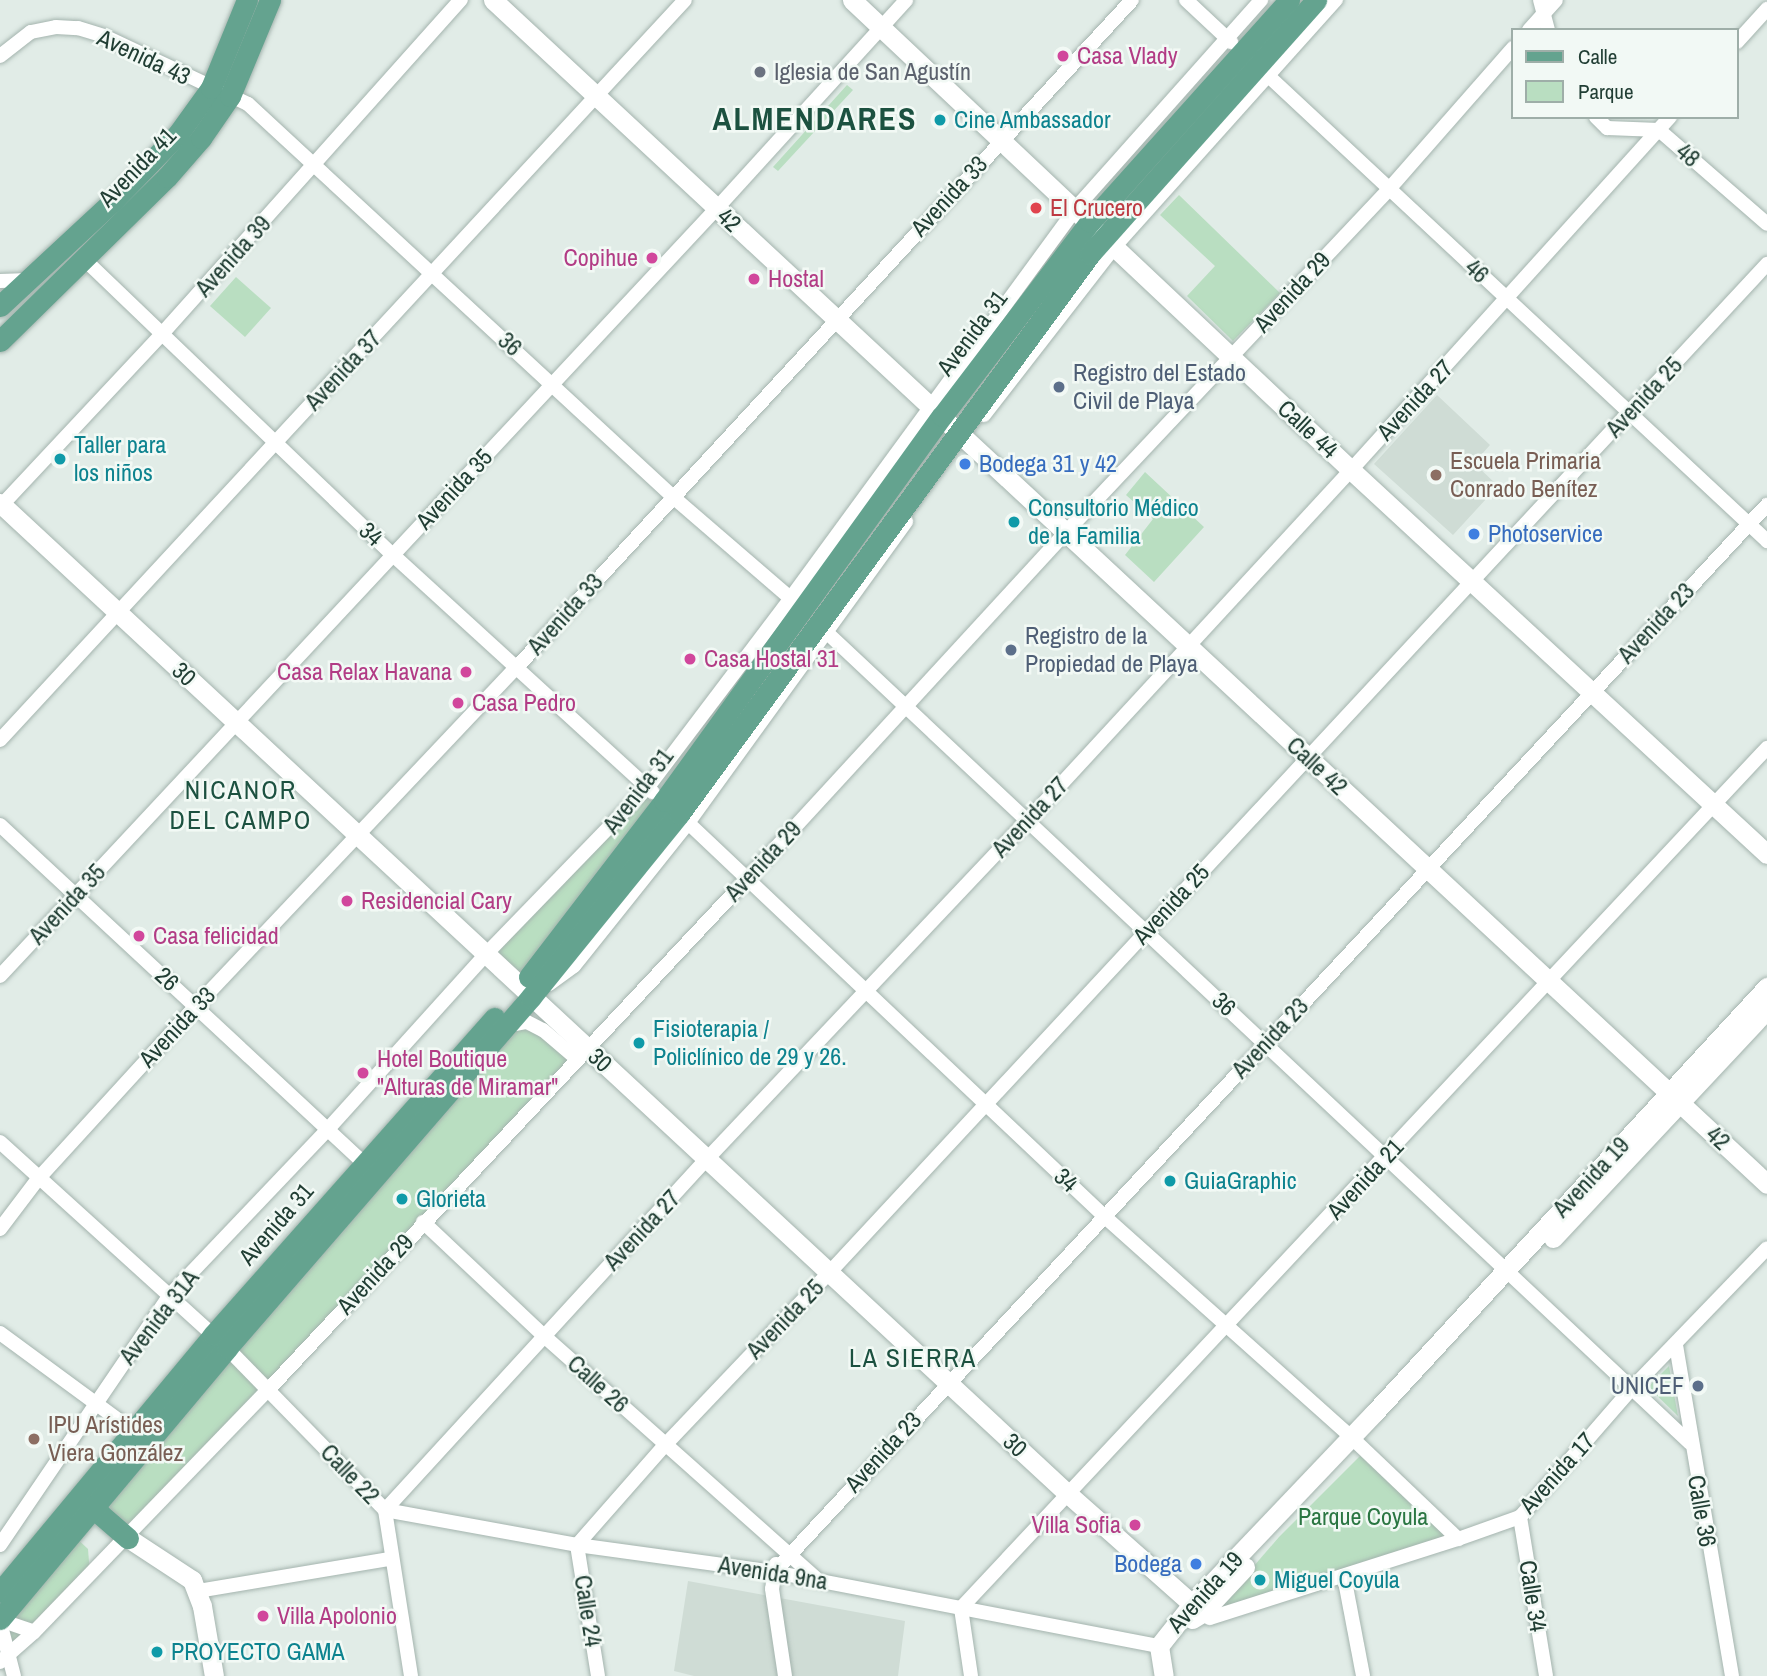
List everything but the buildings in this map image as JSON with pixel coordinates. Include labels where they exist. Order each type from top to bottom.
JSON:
[{"type":"main road","name":"Avenida 41","points":[[0,306],[112,202],[221,92],[247,0]]},
{"type":"main road","name":"Avenida 41","points":[[0,341],[167,177],[201,138],[221,92],[270,0]]},
{"type":"main road","name":"Avenida 31","points":[[1255,64],[1289,0]]},
{"type":"main road","name":"Avenida 31","points":[[0,1592],[103,1480],[220,1342],[364,1163],[526,992],[677,813],[810,616],[936,410],[1096,228],[1316,0]]},
{"type":"main road","name":"Avenida 31","points":[[810,616],[962,435],[1096,228]]},
{"type":"main road","name":"Avenida 31","points":[[0,1621],[94,1505],[103,1480],[132,1430],[220,1342],[506,1026],[526,992]]},
{"type":"main road","points":[[103,1480],[111,1504],[124,1523],[128,1538]]},
{"type":"main road","points":[[94,1505],[110,1525],[128,1538]]},
{"type":"main road","points":[[71,1534],[92,1532],[128,1538]]},
{"type":"street","name":"Avenida 39","points":[[1,505],[161,335],[461,0]]},
{"type":"street","name":"42","points":[[494,0],[962,435]]},
{"type":"street","name":"Avenida 37","points":[[0,740],[685,0]]},
{"type":"street","name":"Calle 44","points":[[852,0],[1351,470],[1767,853]]},
{"type":"street","name":"Avenida 35","points":[[0,976],[717,208],[906,0]]},
{"type":"street","name":"Avenida 33","points":[[0,1229],[38,1178],[196,1006],[517,667],[1132,0]]},
{"type":"street","name":"46","points":[[1186,0],[1767,541]]},
{"type":"street","name":"Avenida 31","points":[[1096,228],[1226,37],[1261,0]]},
{"type":"street","name":"Avenida 31","points":[[1255,64],[1336,0]]},
{"type":"street","points":[[1530,0],[1542,7],[1547,28]]},
{"type":"street","points":[[1530,28],[1542,7],[1556,0]]},
{"type":"street","points":[[1739,39],[1764,7]]},
{"type":"street","name":"Avenida 43","points":[[0,56],[31,32],[56,27],[78,28],[104,36],[221,92]]},
{"type":"street","name":"Avenida 29","points":[[5,1658],[128,1538],[747,879],[1066,532],[1389,189],[1512,49]]},
{"type":"street","name":"36","points":[[221,92],[248,103],[673,496],[810,616],[1690,1443]]},
{"type":"street","name":"48","points":[[1598,119],[1607,128],[1659,130],[1767,224]]},
{"type":"street","name":"Avenida 27","points":[[385,1510],[707,1159],[1028,820],[1508,300],[1668,119]]},
{"type":"street","name":"34","points":[[84,259],[393,555],[677,813],[1104,1216],[1355,1442],[1458,1539]]},
{"type":"street","name":"Avenida 25","points":[[577,1545],[665,1445],[829,1273],[1470,580],[1767,264]]},
{"type":"street","points":[[0,299],[0,282],[27,280]]},
{"type":"street","name":"Calle 42","points":[[962,435],[1674,1098]]},
{"type":"street","name":"30","points":[[1,505],[486,954],[526,992],[582,1054],[707,1159],[1067,1493],[1197,1608]]},
{"type":"street","name":"Avenida 23","points":[[774,1572],[947,1382],[1767,505]]},
{"type":"street","name":"Avenida 31","points":[[486,954],[810,616]]},
{"type":"street","name":"Avenida 31","points":[[526,992],[574,966],[810,616]]},
{"type":"street","name":"Avenida 21","points":[[961,1608],[1767,748]]},
{"type":"street","name":"26","points":[[0,825],[364,1163]]},
{"type":"street","name":"Avenida 31A","points":[[0,1545],[170,1295],[328,1129],[486,954]]},
{"type":"street","name":"Avenida 19","points":[[1159,1646],[1355,1442],[1674,1098],[1767,987]]},
{"type":"street","name":"Avenida 19","points":[[1674,1098],[1767,1009]]},
{"type":"street","points":[[506,1026],[527,1022],[582,1054]]},
{"type":"street","name":"42","points":[[1674,1098],[1767,1184]]},
{"type":"street","name":"Calle 22","points":[[0,1142],[220,1342],[385,1510],[390,1559],[411,1676]]},
{"type":"street","name":"Calle 26","points":[[423,1222],[544,1336],[818,1580]]},
{"type":"street","name":"Avenida 17","points":[[1197,1608],[1210,1618],[1520,1517],[1632,1388],[1767,1248]]},
{"type":"street","points":[[0,1332],[132,1430]]},
{"type":"street","name":"Calle 36","points":[[1676,1345],[1690,1443],[1732,1676]]},
{"type":"street","name":"Avenida 9na","points":[[385,1510],[577,1545],[774,1572],[1159,1646]]},
{"type":"street","name":"Calle 34","points":[[1520,1517],[1546,1676]]},
{"type":"street","points":[[128,1538],[192,1580],[198,1591],[214,1676]]},
{"type":"street","points":[[775,1543],[778,1558],[772,1597],[785,1676]]},
{"type":"street","name":"Calle 24","points":[[577,1545],[598,1676]]},
{"type":"street","points":[[198,1591],[390,1559]]},
{"type":"street","points":[[1345,1576],[1363,1676]]},
{"type":"street","points":[[961,1608],[971,1676]]},
{"type":"street","points":[[15,1676],[5,1658],[0,1621],[34,1632]]},
{"type":"street","points":[[1159,1646],[1164,1676]]},
{"type":"shaded area","name":"Escuela Primaria Conrado Benítez","points":[[1437,395],[1490,445],[1474,463],[1498,486],[1453,535],[1374,464]]},
{"type":"shaded area","points":[[688,1581],[905,1621],[898,1676],[694,1676],[674,1671]]},
{"type":"green space","points":[[847,85],[853,90],[778,171],[773,167]]},
{"type":"green space","points":[[1179,195],[1280,293],[1233,341],[1187,296],[1215,266],[1160,215]]},
{"type":"green space","points":[[236,277],[271,308],[245,337],[210,306]]},
{"type":"green space","points":[[1145,472],[1204,527],[1154,582],[1125,555],[1153,519],[1126,495]]},
{"type":"green space","points":[[645,789],[664,801],[521,988],[486,954]]},
{"type":"green space","points":[[506,1026],[530,1031],[577,1059],[128,1538],[100,1514]]},
{"type":"green space","points":[[1669,1366],[1678,1416],[1648,1387]]},
{"type":"green space","name":"Parque Coyula","points":[[1363,1453],[1450,1535],[1225,1608],[1222,1603],[1279,1537]]},
{"type":"green space","points":[[71,1533],[88,1549],[90,1575],[0,1662],[0,1619]]},
{"type":"place","name":"Casa Vlady","points":[[1063,56]]},
{"type":"place","name":"Iglesia de San Agustín","points":[[760,72]]},
{"type":"place","name":"Cine Ambassador","points":[[940,120]]},
{"type":"place","name":"El Crucero","points":[[1036,208]]},
{"type":"place","name":"Copihue","points":[[652,258]]},
{"type":"place","name":"Hostal","points":[[754,279]]},
{"type":"place","name":"Registro del Estado Civil de Playa","points":[[1059,387]]},
{"type":"place","name":"Taller para los niños","points":[[60,459]]},
{"type":"place","name":"Bodega 31 y 42","points":[[965,464]]},
{"type":"place","name":"Escuela Primaria Conrado Benítez","points":[[1436,475]]},
{"type":"place","name":"Consultorio Médico de la Familia","points":[[1014,522]]},
{"type":"place","name":"Photoservice","points":[[1474,534]]},
{"type":"place","name":"Registro de la Propiedad de Playa","points":[[1011,650]]},
{"type":"place","name":"Casa Hostal 31","points":[[690,659]]},
{"type":"place","name":"Casa Relax Havana","points":[[466,672]]},
{"type":"place","name":"Casa Pedro","points":[[458,703]]},
{"type":"place","name":"Residencial Cary","points":[[347,901]]},
{"type":"place","name":"Casa felicidad","points":[[139,936]]},
{"type":"place","name":"Fisioterapia / Policlínico de 29 y 26.","points":[[639,1043]]},
{"type":"place","name":"Hotel Boutique \"Alturas de Miramar\"","points":[[363,1073]]},
{"type":"place","name":"GuiaGraphic","points":[[1170,1181]]},
{"type":"place","name":"Glorieta","points":[[402,1199]]},
{"type":"place","name":"UNICEF","points":[[1698,1386]]},
{"type":"place","name":"IPU Arístides Viera González","points":[[34,1439]]},
{"type":"place","name":"Villa Sofia","points":[[1135,1525]]},
{"type":"place","name":"Bodega","points":[[1196,1564]]},
{"type":"place","name":"Miguel Coyula","points":[[1260,1580]]},
{"type":"place","name":"Villa Apolonio","points":[[263,1616]]},
{"type":"place","name":"PROYECTO GAMA","points":[[157,1652]]},
{"type":"district","name":"ALMENDARES","points":[[815,119]]},
{"type":"district","name":"NICANOR DEL CAMPO","points":[[241,805]]},
{"type":"district","name":"LA SIERRA","points":[[913,1358]]}]
